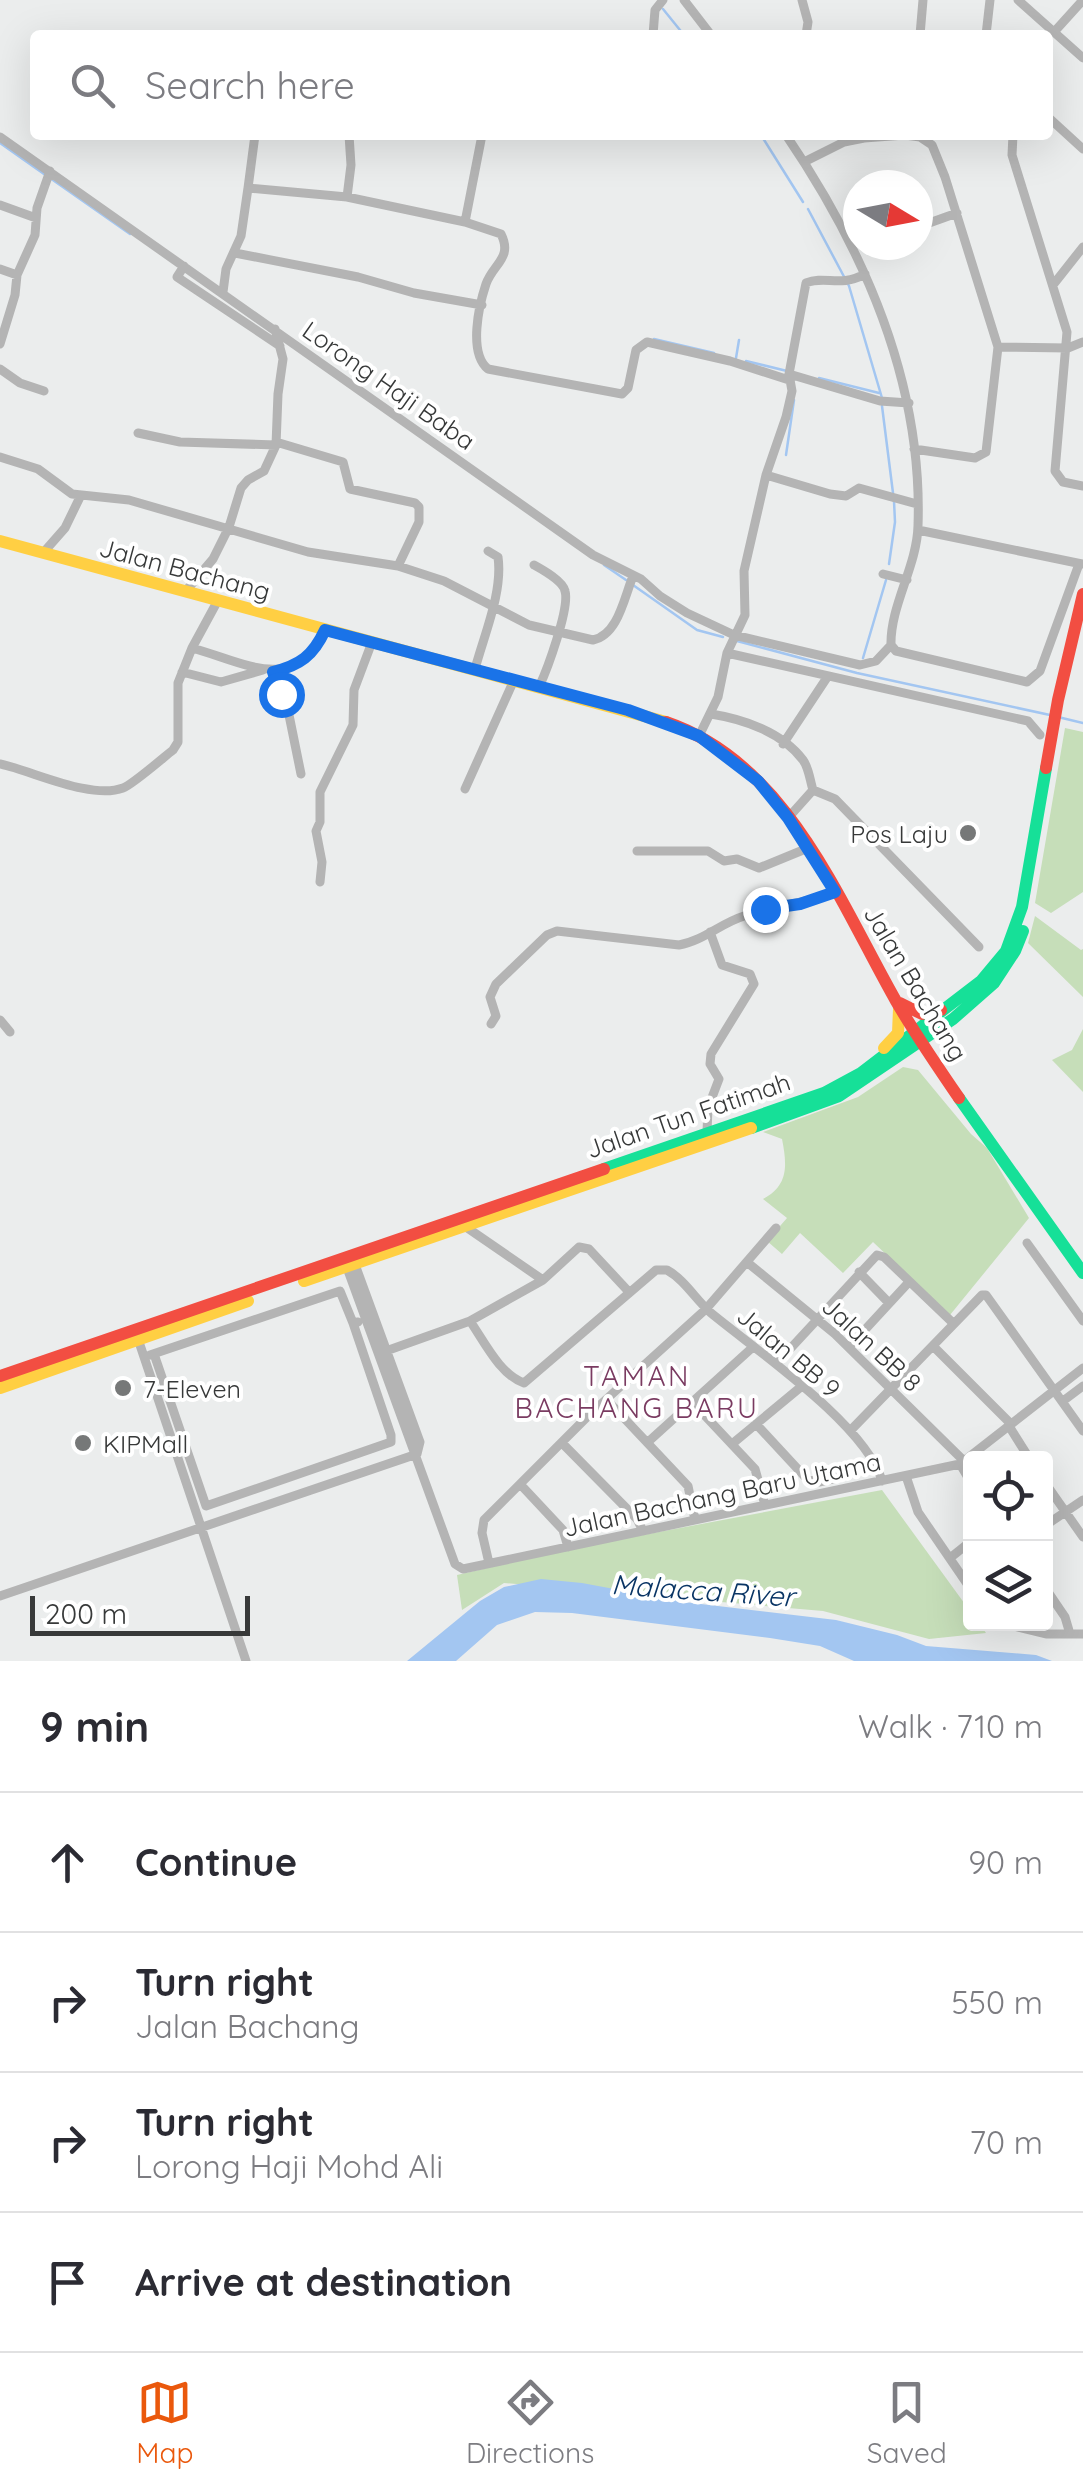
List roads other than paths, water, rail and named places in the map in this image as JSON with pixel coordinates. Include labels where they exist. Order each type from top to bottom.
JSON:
[{"type":"main road","name":"Jalan Bachang","points":[[0,541],[540,687],[699,736],[746,769],[788,818],[918,1037],[1083,1273]]},
{"type":"main road","name":"Jalan Tun Fatimah","points":[[0,1388],[706,1132],[824,1093],[918,1037],[1001,978],[1020,940],[1083,594]]},
{"type":"main road","name":"Jalan Tun Fatimah","points":[[1061,700],[1083,622]]},
{"type":"main road","points":[[861,1073],[898,1033],[898,1002],[922,1014],[956,1010]]},
{"type":"main road","points":[[943,1072],[938,1056],[939,1039],[956,1010]]},
{"type":"main road","name":"Jalan Tun Fatimah","points":[[0,1376],[349,1261],[466,1227],[828,1102],[886,1067],[918,1037]]},
{"type":"main road","points":[[886,1067],[914,1059],[943,1072]]},
{"type":"street","points":[[653,30],[655,10],[663,0]]},
{"type":"street","points":[[684,0],[707,30]]},
{"type":"street","points":[[802,0],[807,30]]},
{"type":"street","points":[[920,30],[923,0]]},
{"type":"street","points":[[987,30],[990,0]]},
{"type":"street","points":[[1018,0],[1053,30]]},
{"type":"street","points":[[1083,0],[1054,31],[1083,58]]},
{"type":"street","points":[[1053,121],[1083,149]]},
{"type":"street","points":[[0,137],[182,269],[177,276],[281,346]]},
{"type":"street","points":[[223,292],[226,269],[241,236],[254,140]]},
{"type":"street","points":[[348,198],[349,140]]},
{"type":"street","points":[[465,222],[481,140]]},
{"type":"street","points":[[789,140],[843,229]]},
{"type":"street","points":[[804,162],[854,140]]},
{"type":"street","points":[[914,449],[976,458],[986,452],[998,347],[957,213],[932,145],[924,140]]},
{"type":"street","points":[[1013,140],[1012,155],[1065,325],[1068,348],[1055,471],[1063,482],[1083,486]]},
{"type":"street","points":[[1,336],[17,275],[31,247],[49,173]]},
{"type":"street","points":[[248,188],[348,198],[497,231],[504,240],[504,256],[486,282],[477,345],[479,358],[488,368],[622,394],[628,388],[636,350],[647,342],[880,401],[909,403]]},
{"type":"street","points":[[0,204],[36,218]]},
{"type":"street","points":[[933,222],[957,213]]},
{"type":"street","points":[[1053,286],[1083,247]]},
{"type":"street","points":[[234,253],[358,277],[414,294],[482,305]]},
{"type":"street","points":[[734,634],[860,665],[876,661],[894,648],[918,530],[914,449],[909,403],[879,303],[858,260]]},
{"type":"street","points":[[0,268],[17,275]]},
{"type":"street","name":"Lorong Haji Baba","points":[[182,269],[223,292],[631,581],[641,578],[660,596],[688,613],[734,634]]},
{"type":"street","points":[[699,736],[711,714],[734,634],[746,607],[742,581],[766,475],[792,391],[789,377],[806,283],[840,283],[865,274]]},
{"type":"street","points":[[185,592],[206,571],[228,527],[241,488],[264,470],[276,443],[281,346],[276,331]]},
{"type":"street","points":[[998,347],[1068,348],[1083,342]]},
{"type":"street","points":[[0,369],[20,384],[44,391]]},
{"type":"street","points":[[138,433],[180,442],[276,443],[343,462],[346,484],[354,491],[415,503],[419,508],[418,522],[398,566]]},
{"type":"street","points":[[0,457],[38,470],[72,494],[129,500],[308,552],[398,566],[444,581],[530,625],[593,640],[601,638],[612,626],[631,581]]},
{"type":"street","points":[[766,475],[830,494],[846,496],[859,488],[917,504]]},
{"type":"street","points":[[42,553],[65,528],[80,496]]},
{"type":"street","points":[[894,648],[1027,682],[1040,671],[1081,564],[918,530]]},
{"type":"street","points":[[475,669],[500,561],[488,551]]},
{"type":"street","points":[[534,565],[565,589],[550,664],[540,687]]},
{"type":"street","points":[[882,574],[906,580]]},
{"type":"street","points":[[0,764],[83,788],[108,790],[129,786],[174,750],[178,742],[176,693],[192,648],[217,602]]},
{"type":"street","points":[[182,672],[221,682],[299,664],[308,658],[325,630]]},
{"type":"street","points":[[320,882],[322,862],[316,830],[320,822],[320,792],[353,725],[354,690],[372,642]]},
{"type":"street","points":[[192,648],[268,671],[288,715],[301,774]]},
{"type":"street","points":[[728,654],[1028,721],[1040,735]]},
{"type":"street","points":[[784,744],[828,676]]},
{"type":"street","points":[[464,788],[514,680]]},
{"type":"street","points":[[711,714],[754,723],[803,760],[813,790],[835,799],[979,947]]},
{"type":"street","points":[[788,818],[813,790]]},
{"type":"street","points":[[637,851],[708,851],[724,862],[737,859],[759,868],[808,848]]},
{"type":"street","points":[[491,1024],[496,1016],[490,997],[496,984],[547,935],[567,931],[680,944],[738,917],[835,892]]},
{"type":"street","points":[[706,1132],[710,1101],[720,1079],[710,1064],[711,1054],[754,984],[750,974],[722,965],[710,932]]},
{"type":"street","points":[[0,1020],[10,1032]]},
{"type":"street","points":[[466,1227],[543,1280]]},
{"type":"street","points":[[489,1563],[482,1526],[562,1443],[706,1309],[776,1228]]},
{"type":"street","points":[[1027,1243],[1083,1321]]},
{"type":"street","points":[[386,1351],[470,1321],[543,1280],[575,1249],[589,1249],[629,1292],[524,1383],[498,1361],[470,1321]]},
{"type":"street","points":[[776,1363],[878,1254],[954,1324]]},
{"type":"street","points":[[349,1261],[365,1320],[410,1446],[417,1454]]},
{"type":"street","points":[[349,1261],[420,1442],[417,1454]]},
{"type":"street","name":"Jalan BB 8","points":[[748,1263],[849,1347],[962,1463]]},
{"type":"street","name":"Jalan BB 9","points":[[629,1292],[656,1270],[672,1272],[706,1309],[776,1363],[850,1432],[874,1460],[882,1481]]},
{"type":"street","points":[[859,1272],[889,1303]]},
{"type":"street","points":[[849,1347],[909,1282]]},
{"type":"street","points":[[138,1339],[149,1356],[206,1506],[391,1442],[392,1435],[340,1291],[149,1356]]},
{"type":"street","points":[[850,1432],[982,1296],[990,1296],[1083,1431]]},
{"type":"street","points":[[354,1323],[365,1320]]},
{"type":"street","points":[[648,1442],[753,1347]]},
{"type":"street","points":[[934,1347],[1010,1425],[1025,1451]]},
{"type":"street","points":[[149,1356],[246,1661]]},
{"type":"street","name":"Jalan Bachang Baru Utama","points":[[417,1454],[455,1564],[464,1569],[962,1463],[1083,1368]]},
{"type":"street","points":[[732,1444],[802,1386]]},
{"type":"street","points":[[1063,1401],[1083,1386]]},
{"type":"street","points":[[607,1400],[688,1486],[695,1520]]},
{"type":"street","points":[[692,1402],[756,1469],[765,1505]]},
{"type":"street","points":[[756,1424],[812,1482],[842,1478]]},
{"type":"street","points":[[562,1443],[637,1519],[643,1531]]},
{"type":"street","points":[[0,1596],[417,1454]]},
{"type":"street","points":[[906,1476],[918,1512],[963,1578]]},
{"type":"street","points":[[520,1484],[566,1533],[568,1547]]},
{"type":"street","points":[[1053,1494],[1083,1538]]},
{"type":"street","points":[[1053,1520],[1083,1500]]},
{"type":"street","points":[[950,1558],[963,1548]]},
{"type":"street","points":[[1053,1600],[1065,1617],[1070,1634]]},
{"type":"street","points":[[1034,1631],[1083,1634]]},
{"type":"water","points":[[541,1579],[684,1602],[836,1620],[926,1646],[1036,1655],[1052,1661],[854,1661],[820,1646],[770,1638],[572,1613],[535,1612],[497,1625],[456,1661],[407,1661],[480,1601],[504,1587]]},
{"type":"waterway","points":[[663,9],[680,30]]},
{"type":"waterway","points":[[764,140],[803,202]]},
{"type":"waterway","points":[[0,143],[44,174]]},
{"type":"waterway","points":[[50,178],[130,234]]},
{"type":"waterway","points":[[808,209],[849,286],[882,398]]},
{"type":"waterway","points":[[654,339],[714,353]]},
{"type":"waterway","points":[[736,358],[739,340]]},
{"type":"waterway","points":[[746,361],[787,371]]},
{"type":"waterway","points":[[819,378],[879,393]]},
{"type":"waterway","points":[[786,455],[794,400]]},
{"type":"waterway","points":[[882,406],[893,493]]},
{"type":"waterway","points":[[889,564],[894,501]]},
{"type":"waterway","points":[[604,565],[626,580]]},
{"type":"waterway","points":[[863,658],[886,580]]},
{"type":"waterway","points":[[633,585],[697,630],[723,637]]},
{"type":"waterway","points":[[737,641],[857,673],[1050,715]]},
{"type":"waterway","points":[[1058,717],[1083,723]]},
{"type":"place","name":"Pos Laju","points":[[968,833]]},
{"type":"place","name":"7-Eleven","points":[[123,1388]]},
{"type":"place","name":"KIPMall","points":[[83,1443]]},
{"type":"district","name":"TAMAN BACHANG BARU","points":[[637,1391]]},
{"type":"water label","name":"Malacca River","points":[[703,1590]]}]
